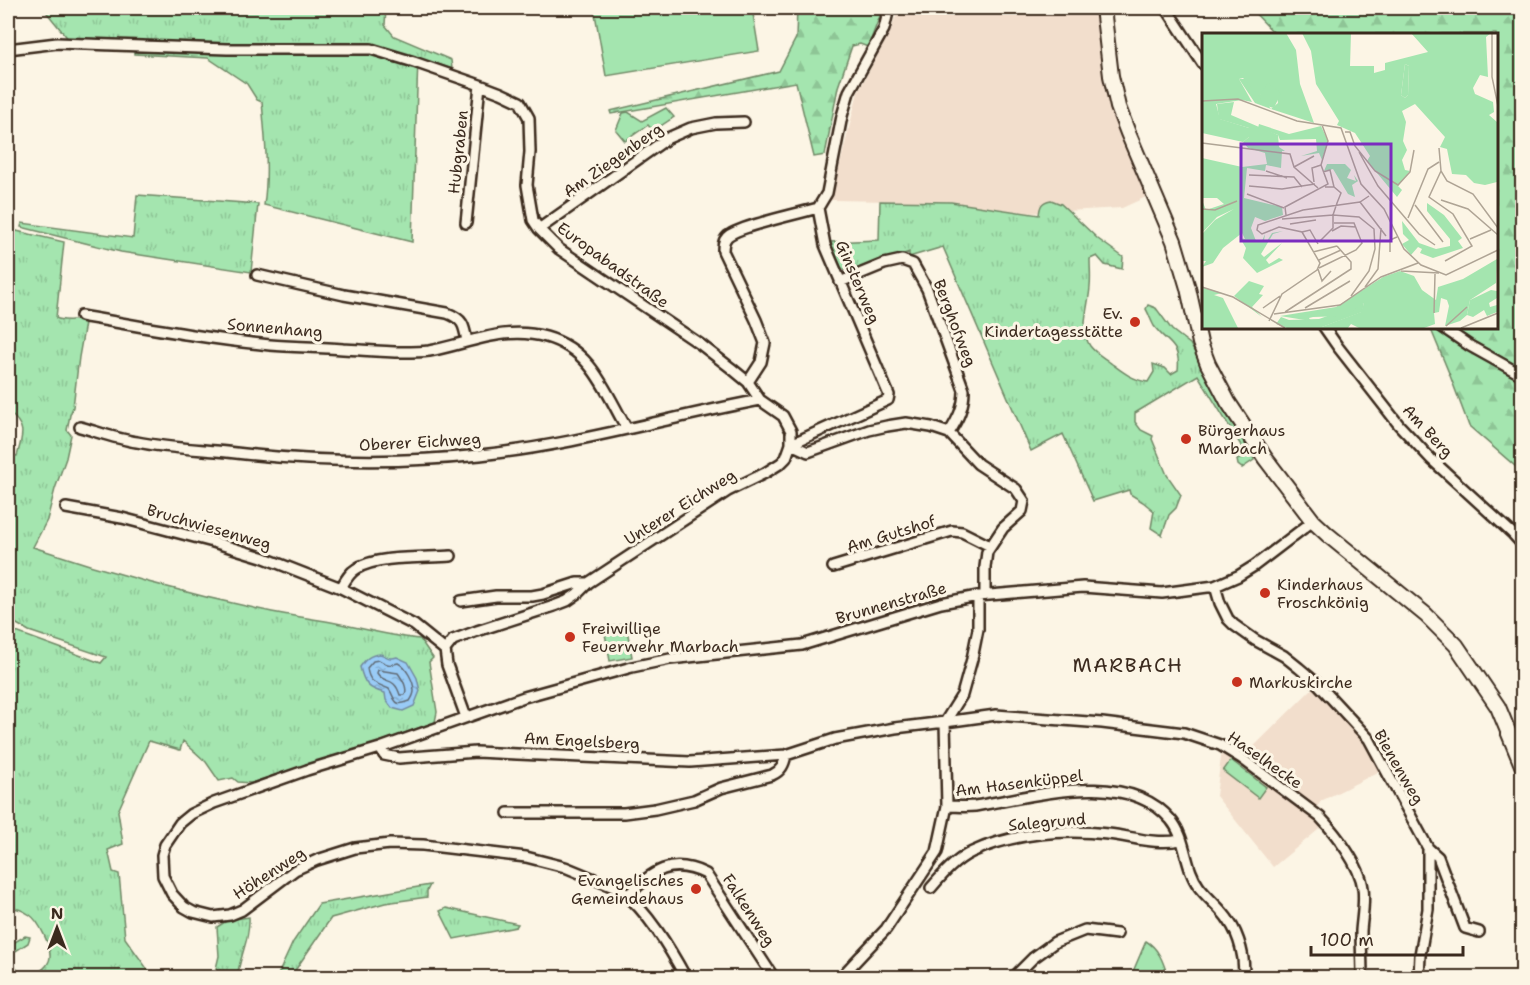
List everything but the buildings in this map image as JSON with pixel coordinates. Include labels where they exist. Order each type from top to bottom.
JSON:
[{"type":"main road","points":[[1103,8],[1111,76],[1118,107],[1174,240],[1188,288],[1200,343],[1228,402],[1265,458],[1313,521],[1426,615],[1456,645],[1498,707],[1522,765]]},
{"type":"street","points":[[748,382],[761,362],[765,342],[723,251],[723,244],[725,239],[734,232],[818,208],[827,193],[847,98],[884,29],[889,8]]},
{"type":"street","points":[[1166,8],[1202,62]]},
{"type":"street","name":"Europabadstraße","points":[[8,49],[57,43],[227,50],[371,50],[414,62],[501,93],[520,102],[529,118],[530,152],[527,185],[533,220],[539,230],[559,249],[700,344],[748,382],[760,400]]},
{"type":"street","name":"Hubgraben","points":[[466,223],[480,85]]},
{"type":"street","name":"Am Ziegenberg","points":[[539,230],[668,138],[691,128],[716,123],[744,122]]},
{"type":"street","name":"Ginsterweg","points":[[791,444],[888,400],[889,395],[825,245],[818,208]]},
{"type":"street","name":"Berghofweg","points":[[840,282],[884,264],[902,260],[913,264],[927,290],[964,390],[964,402],[959,418],[949,433]]},
{"type":"street","points":[[256,275],[344,295],[447,313],[458,318],[463,324],[467,341]]},
{"type":"street","name":"Sonnenhang","points":[[81,316],[270,345],[402,352],[428,351],[484,336],[527,333],[546,337],[570,348],[582,357],[593,369],[627,429]]},
{"type":"street","name":"Am Berg","points":[[1325,328],[1400,425],[1431,459],[1522,544]]},
{"type":"street","points":[[1444,328],[1522,375]]},
{"type":"street","points":[[760,400],[783,416],[791,431],[791,444],[808,452],[869,430],[906,423],[949,433],[978,464],[1016,489],[1024,501],[1022,511],[1003,528],[987,552],[972,659],[962,695],[945,722]]},
{"type":"street","name":"Oberer Eichweg","points":[[80,427],[136,442],[266,457],[329,461],[425,459],[480,455],[554,444],[760,400]]},
{"type":"street","name":"Unterer Eichweg","points":[[445,650],[453,640],[477,630],[567,601],[578,594],[588,583],[728,491],[781,463],[786,458],[791,444]]},
{"type":"street","name":"Bruchwiesenweg","points":[[66,508],[122,518],[262,556],[341,588],[414,625],[445,650]]},
{"type":"street","name":"Brunnenstraße","points":[[466,717],[524,697],[632,667],[670,659],[802,645],[941,603],[982,595],[1083,587],[1162,593],[1215,586],[1254,566],[1313,521]]},
{"type":"street","name":"Am Gutshof","points":[[833,567],[952,531],[962,532],[990,546]]},
{"type":"street","points":[[341,588],[354,570],[368,563],[451,556]]},
{"type":"street","name":"Unterer Eichweg","points":[[461,601],[496,596],[532,596],[577,583],[588,583]]},
{"type":"street","name":"Bienenweg","points":[[1215,586],[1220,603],[1228,619],[1234,625],[1299,668],[1319,685],[1369,739],[1428,848],[1438,857],[1465,928],[1479,932]]},
{"type":"street","points":[[445,650],[447,665],[466,717]]},
{"type":"street","name":"Haselhecke","points":[[945,722],[996,715],[1102,723],[1176,732],[1220,745],[1320,817],[1355,864],[1361,878],[1364,896],[1361,932],[1362,978]]},
{"type":"street","name":"Höhenweg","points":[[466,717],[380,748],[238,794],[191,814],[172,832],[162,855],[164,876],[172,894],[184,907],[197,914],[213,917],[230,915],[252,903],[295,870],[354,848],[390,844],[423,845],[526,857],[565,867],[615,886],[628,895],[656,929],[686,978]]},
{"type":"street","name":"Am Engelsberg","points":[[380,748],[384,755],[399,758],[476,752],[690,762],[786,755],[835,739],[945,722]]},
{"type":"street","name":"Am Hasenküppel","points":[[945,722],[947,806],[972,806],[1018,797],[1088,789],[1109,790],[1144,799],[1154,804],[1177,828],[1194,880],[1199,888],[1230,922],[1242,950],[1243,978]]},
{"type":"street","points":[[508,813],[624,813],[655,809],[694,800],[720,788],[771,775],[778,772],[784,765],[786,755]]},
{"type":"street","points":[[840,978],[886,929],[937,852],[947,806]]},
{"type":"street","name":"Salegrund","points":[[931,888],[948,868],[971,852],[1000,841],[1023,836],[1082,832],[1151,842],[1181,840]]},
{"type":"street","points":[[1419,978],[1420,955],[1428,909],[1428,848]]},
{"type":"street","name":"Falkenweg","points":[[628,895],[651,874],[664,868],[688,868],[706,874],[774,978]]},
{"type":"street","points":[[1013,978],[1033,958],[1055,942],[1085,930],[1117,934]]},
{"type":"shaded area","points":[[899,8],[1095,8],[1105,91],[1146,197],[1122,208],[1028,213],[951,202],[831,200],[858,92],[891,29]]},
{"type":"shaded area","points":[[1315,686],[1352,724],[1382,770],[1321,801],[1311,816],[1323,826],[1273,867],[1216,796],[1222,750],[1239,761]]},
{"type":"green space","points":[[43,8],[386,8],[385,25],[394,36],[451,60],[452,69],[418,58],[412,242],[264,205],[266,166],[262,102],[257,100],[247,84],[208,58],[134,54],[134,48],[70,41]]},
{"type":"green space","points":[[594,8],[752,8],[759,51],[606,76]]},
{"type":"green space","points":[[797,8],[883,8],[868,47],[860,44],[852,46],[838,87],[825,155],[814,157],[796,82],[611,114],[610,111],[779,71],[796,38]]},
{"type":"green space","points":[[1250,8],[1522,8],[1522,472],[1469,426],[1430,328],[1497,328],[1497,33],[1274,33]]},
{"type":"green space","points":[[666,108],[674,117],[653,131],[648,125],[625,141],[616,130],[623,113],[628,112],[642,121]]},
{"type":"green space","points":[[137,195],[258,204],[251,272],[121,252],[21,227],[22,223],[133,238]]},
{"type":"green space","points":[[1051,200],[1061,204],[1098,239],[1123,257],[1122,269],[1105,265],[1097,256],[1090,259],[1085,333],[1090,346],[1125,373],[1143,381],[1148,382],[1154,372],[1153,364],[1165,368],[1171,374],[1178,370],[1175,349],[1154,326],[1146,309],[1148,305],[1156,308],[1172,330],[1190,344],[1253,456],[1254,460],[1242,468],[1238,465],[1237,460],[1245,457],[1245,452],[1198,375],[1135,413],[1135,422],[1141,430],[1153,436],[1152,439],[1167,475],[1181,495],[1176,508],[1169,515],[1162,535],[1151,528],[1154,511],[1130,494],[1129,490],[1093,501],[1063,434],[1031,451],[943,247],[909,257],[909,252],[847,272],[841,267],[830,242],[879,240],[880,201],[951,202],[1039,215],[1042,205]]},
{"type":"green space","points":[[8,229],[64,242],[56,318],[85,323],[73,407],[67,430],[71,435],[66,458],[47,520],[33,547],[122,575],[211,598],[420,639],[433,658],[429,662],[437,712],[435,722],[251,783],[238,782],[233,778],[219,781],[206,762],[183,741],[180,750],[149,741],[118,811],[123,844],[108,850],[113,872],[119,874],[125,938],[153,977],[31,977],[48,964],[49,947],[41,928],[33,918],[14,908],[8,908],[8,629],[101,663],[106,657],[29,631],[8,619],[8,455],[17,456],[22,431],[18,422],[8,412]]},
{"type":"green space","points":[[626,624],[632,657],[610,661],[604,628]]},
{"type":"green space","points":[[1231,760],[1266,787],[1258,798],[1223,771]]},
{"type":"green space","points":[[430,885],[427,897],[385,903],[331,918],[291,977],[277,977],[293,942],[319,904]]},
{"type":"green space","points":[[446,908],[518,924],[516,927],[454,939],[440,911]]},
{"type":"green space","points":[[249,917],[248,932],[237,977],[214,977],[219,956],[217,927],[228,920]]},
{"type":"green space","points":[[25,936],[30,937],[28,943],[11,954],[11,961],[22,977],[8,977],[8,946]]},
{"type":"green space","points":[[1146,941],[1157,951],[1167,974],[1150,978],[1132,974]]},
{"type":"water","points":[[380,654],[408,662],[417,678],[420,691],[414,706],[403,711],[392,708],[386,700],[385,693],[374,690],[365,682],[360,667],[368,658]]},
{"type":"place","name":"Ev. Kindertagesstätte","points":[[1135,322]]},
{"type":"place","name":"Bürgerhaus Marbach","points":[[1186,439]]},
{"type":"place","name":"Kinderhaus Froschkönig","points":[[1265,593]]},
{"type":"place","name":"Freiwillige Feuerwehr Marbach","points":[[570,637]]},
{"type":"place","name":"Markuskirche","points":[[1237,682]]},
{"type":"place","name":"Evangelisches Gemeindehaus","points":[[696,889]]},
{"type":"district","name":"MARBACH","points":[[1128,665]]}]
